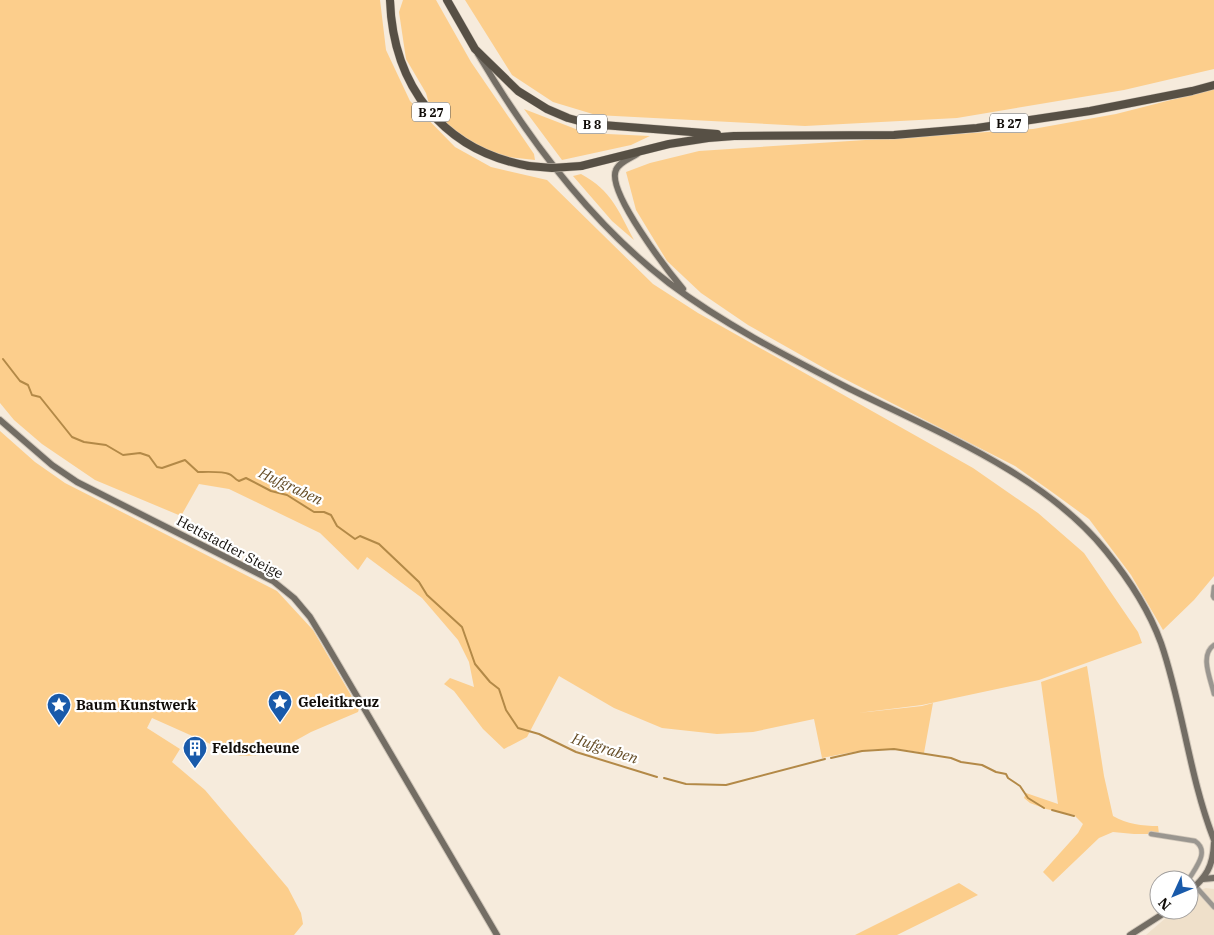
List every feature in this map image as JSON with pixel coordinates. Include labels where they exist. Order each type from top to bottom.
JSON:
[{"type":"main road","name":"B 27","points":[[392,0],[391,11],[394,41],[402,65],[417,94],[435,117],[453,134],[474,148],[507,162],[530,166],[552,168],[581,166],[686,141],[734,136],[894,135],[977,128],[1090,111],[1214,85]]},
{"type":"main road","name":"B 8","points":[[447,0],[474,48],[518,91],[547,109],[568,118],[590,124],[734,136]]},
{"type":"main road","points":[[474,48],[516,114],[553,164],[612,232],[648,266],[706,309],[782,353],[1004,466],[1062,507],[1092,534],[1139,598],[1160,642],[1199,795],[1214,841],[1212,861],[1203,880],[1199,883]]},
{"type":"main road","name":"B 27","points":[[640,152],[623,162],[616,170],[615,180],[617,188],[635,223],[655,254],[690,298]]},
{"type":"main road","name":"Hettstadter Steige","points":[[0,420],[52,465],[77,482],[244,565],[273,581],[294,598],[310,617],[324,640],[497,935]]},
{"type":"main road","points":[[1203,880],[1214,878]]},
{"type":"main road","points":[[1130,935],[1153,920]]},
{"type":"street","points":[[1213,588],[1214,598]]},
{"type":"street","points":[[1214,645],[1206,655],[1214,694]]},
{"type":"street","points":[[1151,834],[1195,841],[1200,844],[1203,849],[1202,855],[1194,870]]},
{"type":"street","points":[[1199,890],[1214,907]]},
{"type":"shaded area","points":[[0,0],[380,0],[386,50],[410,101],[455,147],[491,167],[547,180],[653,284],[698,313],[973,468],[1038,513],[1084,553],[1138,632],[1142,643],[1039,680],[922,705],[858,713],[922,706],[933,703],[924,753],[897,749],[873,749],[822,758],[814,719],[753,732],[717,734],[662,728],[614,708],[559,676],[527,737],[504,749],[483,729],[454,691],[444,684],[450,678],[474,687],[469,662],[458,640],[422,598],[367,557],[358,570],[320,533],[229,489],[199,484],[181,516],[95,480],[42,444],[14,420],[0,403]]},
{"type":"shaded area","points":[[403,0],[436,0],[471,62],[534,154],[535,160],[507,157],[482,148],[464,138],[445,123],[429,104],[426,93],[406,59],[399,12]]},
{"type":"shaded area","points":[[465,0],[1214,0],[1214,69],[1124,90],[957,118],[805,126],[596,115],[553,102],[512,75]]},
{"type":"shaded area","points":[[1214,89],[1214,576],[1194,600],[1163,630],[1131,575],[1089,519],[1052,492],[1015,466],[831,372],[748,325],[701,293],[667,261],[636,210],[626,172],[650,163],[699,151],[1033,129],[1116,114]]},
{"type":"shaded area","points":[[524,109],[586,133],[650,136],[631,145],[562,160]]},
{"type":"shaded area","points":[[581,174],[592,180],[607,194],[634,240],[612,221],[573,176]]},
{"type":"shaded area","points":[[0,431],[35,462],[65,483],[277,591],[313,630],[359,709],[358,712],[311,732],[275,752],[262,755],[235,755],[152,718],[147,728],[180,749],[172,762],[205,790],[288,888],[301,913],[303,924],[294,935],[0,935]]},
{"type":"shaded area","points":[[1087,666],[1104,776],[1113,816],[1135,824],[1158,826],[1159,834],[1113,832],[1099,838],[1053,882],[1043,872],[1078,833],[1083,824],[1074,815],[1046,809],[1030,803],[1024,798],[1026,793],[1058,804],[1041,682]]},
{"type":"shaded area","points":[[959,883],[978,895],[897,935],[855,935]]},
{"type":"shaded area","points":[[1206,888],[1214,889],[1214,935],[1146,935],[1163,920],[1199,920],[1199,890]]},
{"type":"waterway","name":"Hufgraben","points":[[3,359],[20,381],[28,385],[32,395],[40,397],[72,437],[84,442],[106,445],[123,455],[140,453],[149,456],[157,467],[162,468],[185,460],[198,472],[226,473],[239,481],[246,478],[271,491],[287,495],[314,512],[324,512],[331,515],[337,526],[355,539],[360,536],[379,544],[419,582],[427,595],[462,627],[475,664],[490,682],[499,689],[506,710],[518,728],[539,734],[576,752],[657,777]]},
{"type":"waterway","name":"Hufgraben","points":[[831,758],[862,751],[894,749],[982,765],[996,772],[1006,774],[1008,778],[1020,786],[1028,798],[1044,808]]},
{"type":"waterway","name":"Hufgraben","points":[[664,778],[686,784],[726,785],[825,759]]},
{"type":"waterway","name":"Hufgraben","points":[[1052,810],[1074,816]]},
{"type":"place","name":"Geleitkreuz","points":[[280,723]]},
{"type":"place","name":"Baum Kunstwerk","points":[[59,726]]},
{"type":"place","name":"Feldscheune","points":[[195,769]]}]
